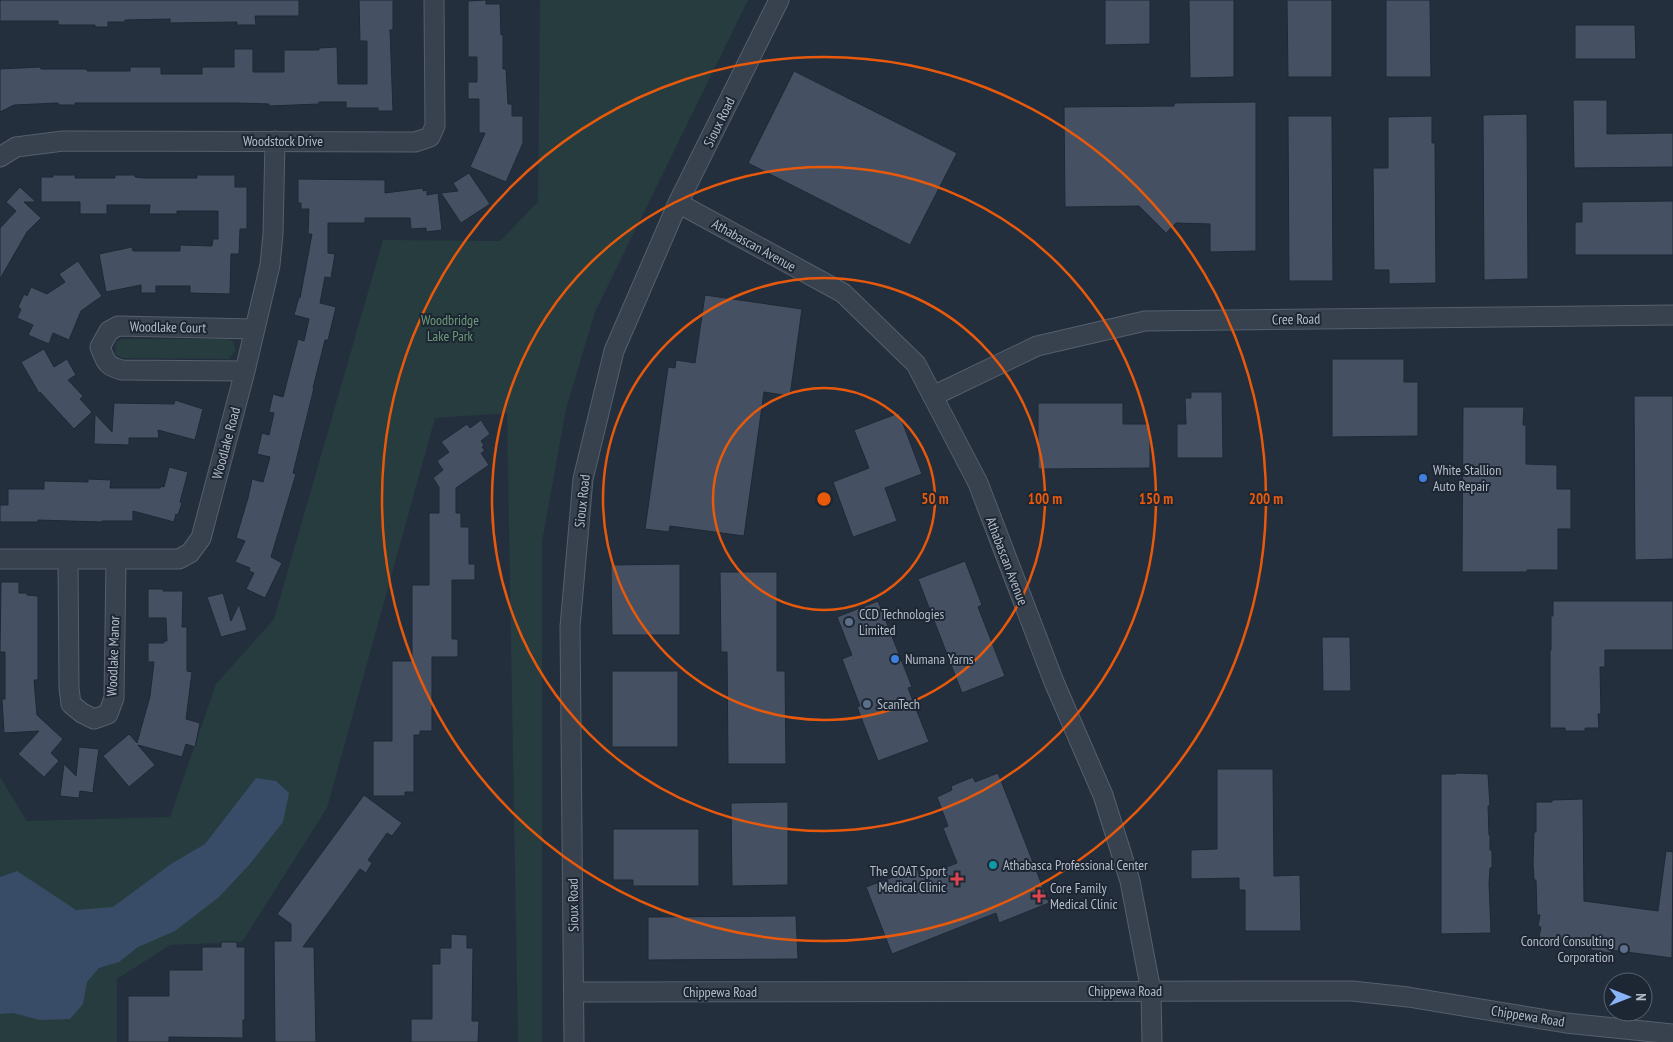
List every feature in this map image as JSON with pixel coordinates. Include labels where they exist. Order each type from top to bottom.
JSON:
[{"type":"street","name":"Woodstock Drive","points":[[0,158],[16,147],[63,141],[415,142],[430,137],[435,126],[434,0]]},
{"type":"street","name":"Sioux Road","points":[[574,1042],[570,627],[583,479],[614,351],[678,203],[780,0]]},
{"type":"street","name":"Woodlake Road","points":[[0,559],[179,559],[190,553],[201,538],[245,371],[270,258],[273,234],[275,141]]},
{"type":"street","name":"Athabascan Avenue","points":[[678,203],[843,293],[916,364],[978,483],[1054,682],[1103,795],[1130,881],[1151,991],[1152,1042]]},
{"type":"street","name":"Cree Road","points":[[932,396],[1037,346],[1145,321],[1673,314]]},
{"type":"street","name":"Woodlake Court","points":[[245,371],[122,370],[110,367],[100,348],[109,331],[118,326],[254,328]]},
{"type":"street","name":"Woodlake Manor","points":[[68,560],[69,688],[71,704],[82,713],[94,719],[108,714],[114,698],[116,560]]},
{"type":"street","name":"Chippewa Road","points":[[574,992],[1352,991],[1408,997],[1566,1022],[1673,1034]]},
{"type":"green space","name":"Woodbridge Lake Park","points":[[540,0],[748,0],[595,312],[566,409],[542,542],[542,1042],[518,1042],[507,413],[435,418],[327,808],[242,942],[170,945],[117,979],[117,1042],[0,1042],[0,777],[27,821],[170,817],[216,684],[274,619],[383,240],[500,241],[538,202]]},
{"type":"green space","points":[[122,339],[229,339],[234,342],[235,351],[229,359],[122,358],[115,354],[116,342]]},
{"type":"water","points":[[256,778],[276,781],[289,793],[283,822],[249,865],[219,897],[175,931],[138,947],[119,962],[99,968],[87,982],[83,1004],[70,1019],[40,1020],[13,1013],[0,1014],[0,877],[17,871],[76,910],[113,907],[171,864],[205,844]]},
{"type":"building","points":[[0,0],[299,0],[299,16],[255,16],[256,25],[237,25],[237,22],[170,23],[170,19],[125,20],[125,22],[108,22],[108,27],[95,27],[95,25],[58,25],[58,21],[0,21]]},
{"type":"building","points":[[359,0],[393,0],[393,30],[390,30],[393,111],[378,111],[378,108],[346,108],[346,102],[319,102],[319,104],[269,106],[269,104],[239,103],[75,103],[75,105],[58,105],[58,103],[14,105],[0,112],[0,69],[40,67],[41,69],[130,71],[130,67],[161,67],[161,74],[202,74],[202,67],[234,67],[234,49],[253,49],[253,72],[284,72],[284,50],[319,50],[319,48],[337,47],[338,84],[367,84],[367,41],[360,41]]},
{"type":"building","points":[[486,0],[486,4],[500,4],[501,35],[503,34],[503,69],[506,69],[508,104],[512,104],[512,116],[523,116],[523,143],[506,182],[470,167],[485,133],[479,133],[479,99],[468,99],[468,82],[477,82],[477,57],[468,57],[468,1]]},
{"type":"building","points":[[1105,0],[1150,0],[1150,44],[1105,45]]},
{"type":"building","points":[[1189,0],[1234,0],[1234,77],[1190,78]]},
{"type":"building","points":[[1287,0],[1332,0],[1332,77],[1288,77]]},
{"type":"building","points":[[1386,0],[1430,0],[1431,77],[1386,77]]},
{"type":"building","points":[[1575,25],[1635,25],[1636,59],[1575,59]]},
{"type":"building","points":[[794,71],[957,153],[910,245],[748,163]]},
{"type":"building","points":[[1573,100],[1607,100],[1607,134],[1673,133],[1673,167],[1574,168]]},
{"type":"building","points":[[1256,102],[1256,251],[1210,252],[1210,224],[1176,223],[1166,233],[1139,206],[1065,207],[1064,107],[1174,106],[1174,103]]},
{"type":"building","points":[[1527,114],[1528,279],[1484,280],[1483,115]]},
{"type":"building","points":[[1288,116],[1332,116],[1333,281],[1289,281]]},
{"type":"building","points":[[1432,116],[1432,143],[1435,143],[1436,283],[1389,284],[1389,270],[1374,270],[1373,168],[1388,168],[1388,117]]},
{"type":"building","points":[[469,173],[490,204],[461,223],[441,193],[458,191],[453,183]]},
{"type":"building","points":[[53,175],[75,175],[75,178],[115,178],[115,175],[135,175],[135,177],[144,178],[197,178],[197,175],[235,175],[235,187],[247,187],[247,229],[240,229],[239,254],[231,254],[230,294],[190,293],[190,286],[156,286],[156,293],[141,293],[141,285],[106,292],[99,254],[132,247],[133,251],[180,251],[180,245],[212,246],[213,239],[218,239],[218,211],[177,211],[177,214],[149,214],[150,205],[107,205],[107,214],[80,214],[80,202],[41,202],[41,177],[53,177]]},
{"type":"building","points":[[298,179],[385,180],[385,193],[423,188],[423,191],[427,190],[427,195],[438,193],[442,230],[426,232],[426,228],[411,229],[410,218],[365,218],[365,223],[328,223],[328,253],[335,254],[331,278],[325,277],[320,303],[336,307],[328,340],[325,340],[313,388],[293,473],[296,474],[271,557],[282,563],[265,598],[246,589],[254,573],[249,571],[250,568],[235,562],[245,541],[236,538],[252,479],[263,482],[270,457],[257,454],[262,433],[269,435],[274,413],[269,412],[273,394],[283,397],[298,339],[304,341],[309,319],[294,315],[300,298],[312,234],[308,234],[309,209],[301,209],[301,203],[298,203]]},
{"type":"building","points":[[20,187],[36,202],[24,202],[41,218],[27,232],[0,279],[0,228],[16,211],[6,202]]},
{"type":"building","points":[[1673,201],[1673,255],[1575,255],[1575,222],[1582,222],[1582,202]]},
{"type":"building","points":[[78,261],[102,296],[81,311],[69,340],[53,333],[49,344],[28,335],[33,325],[17,318],[21,309],[18,307],[24,294],[27,296],[31,287],[47,294],[65,282],[59,274]]},
{"type":"building","points":[[705,295],[802,309],[790,396],[764,392],[744,536],[670,526],[669,532],[645,529],[668,367],[675,368],[676,360],[695,363]]},
{"type":"building","points":[[44,349],[54,367],[67,359],[76,375],[68,380],[83,396],[80,399],[92,412],[74,429],[39,393],[21,362]]},
{"type":"building","points":[[1332,359],[1404,359],[1404,382],[1418,382],[1418,436],[1332,437]]},
{"type":"building","points":[[1191,392],[1222,392],[1223,458],[1177,458],[1177,424],[1186,424],[1185,398],[1191,398]]},
{"type":"building","points":[[1634,396],[1673,396],[1673,559],[1635,560]]},
{"type":"building","points":[[175,400],[203,409],[195,440],[158,430],[159,438],[129,438],[129,445],[94,444],[95,414],[112,432],[114,403],[174,404]]},
{"type":"building","points":[[1038,403],[1123,403],[1123,424],[1150,424],[1150,468],[1038,469]]},
{"type":"building","points":[[1463,407],[1524,407],[1523,425],[1526,425],[1526,464],[1557,465],[1557,489],[1571,489],[1571,529],[1558,529],[1558,570],[1462,572]]},
{"type":"building","points":[[899,413],[922,474],[885,488],[897,521],[853,537],[833,482],[869,468],[854,430]]},
{"type":"building","points":[[481,420],[490,434],[481,441],[485,451],[481,453],[489,465],[456,488],[456,513],[461,513],[461,527],[469,527],[469,564],[475,564],[475,580],[452,580],[452,639],[458,639],[458,657],[432,657],[432,731],[420,731],[420,735],[414,735],[414,792],[405,792],[405,796],[373,796],[373,741],[392,741],[392,661],[412,661],[412,585],[429,585],[429,513],[439,513],[439,487],[433,478],[443,470],[437,461],[449,452],[441,442],[467,424],[470,428]]},
{"type":"building","points":[[169,467],[188,472],[180,502],[182,503],[174,522],[133,511],[133,521],[38,520],[38,522],[0,522],[0,505],[8,505],[8,489],[44,489],[44,481],[88,482],[88,479],[111,480],[110,488],[160,488],[161,486],[164,487]]},
{"type":"building","points":[[965,561],[982,605],[978,607],[1005,676],[962,693],[918,579]]},
{"type":"building","points":[[680,564],[680,635],[612,635],[611,565]]},
{"type":"building","points":[[720,572],[777,572],[777,671],[785,671],[786,764],[728,764],[727,652],[721,652]]},
{"type":"building","points":[[1,582],[19,582],[19,593],[38,596],[38,680],[34,680],[37,715],[63,739],[51,753],[59,761],[44,777],[18,754],[39,731],[4,733],[2,699],[5,699],[5,652],[0,652]]},
{"type":"building","points":[[148,589],[183,591],[182,627],[187,627],[187,671],[192,672],[186,719],[200,723],[195,747],[186,744],[182,757],[138,745],[155,765],[129,787],[103,756],[129,734],[137,743],[150,696],[154,662],[148,662],[148,643],[164,643],[164,641],[167,641],[166,618],[148,618]]},
{"type":"building","points":[[223,593],[231,621],[239,604],[247,630],[221,637],[207,597]]},
{"type":"building","points":[[878,601],[912,687],[908,688],[929,742],[878,761],[857,707],[860,706],[842,659],[852,655],[837,617]]},
{"type":"building","points":[[1553,601],[1673,601],[1673,650],[1605,650],[1605,667],[1600,667],[1601,714],[1598,714],[1599,728],[1585,728],[1585,731],[1565,731],[1565,728],[1550,728],[1550,650]]},
{"type":"building","points":[[1322,637],[1350,637],[1351,691],[1323,691]]},
{"type":"building","points":[[612,671],[678,671],[678,747],[612,747]]},
{"type":"building","points":[[79,747],[99,749],[93,791],[95,793],[80,791],[79,798],[60,796],[64,764],[76,776]]},
{"type":"building","points":[[1217,769],[1273,769],[1274,876],[1300,875],[1301,931],[1245,931],[1245,890],[1239,890],[1239,878],[1191,879],[1191,850],[1217,849]]},
{"type":"building","name":"Athabasca Professional Center","points":[[998,773],[1049,903],[999,923],[996,913],[892,954],[866,887],[917,868],[920,877],[957,863],[943,828],[948,826],[937,797],[952,790],[951,786],[973,777],[975,782]]},
{"type":"building","points":[[1441,774],[1488,774],[1489,835],[1490,850],[1492,850],[1492,868],[1490,868],[1489,883],[1491,933],[1441,934]]},
{"type":"building","points":[[364,795],[402,823],[392,836],[387,833],[368,860],[372,863],[366,873],[360,869],[303,947],[314,947],[316,1042],[275,1042],[274,941],[291,941],[291,924],[277,914]]},
{"type":"building","points":[[1583,799],[1584,901],[1658,911],[1666,851],[1673,852],[1672,958],[1611,950],[1611,953],[1591,950],[1591,948],[1550,941],[1550,939],[1539,937],[1541,927],[1538,926],[1540,915],[1537,915],[1536,880],[1534,880],[1533,864],[1536,802]]},
{"type":"building","points":[[788,802],[788,885],[732,886],[731,803]]},
{"type":"building","points":[[613,829],[699,829],[699,886],[633,886],[633,880],[613,880]]},
{"type":"building","points":[[796,916],[798,959],[648,960],[648,917]]},
{"type":"building","points":[[451,934],[467,935],[467,948],[473,948],[472,1021],[479,1021],[478,1042],[411,1042],[411,1019],[432,1019],[432,964],[440,964],[440,948],[451,948]]},
{"type":"building","points":[[221,942],[237,942],[237,947],[245,947],[245,1020],[243,1020],[243,1038],[169,1037],[169,1042],[128,1042],[128,996],[169,996],[169,970],[202,970],[202,947],[221,947]]},
{"type":"place","name":"White Stallion Auto Repair","points":[[1423,478]]},
{"type":"place","name":"CCD Technologies Limited","points":[[849,622]]},
{"type":"place","name":"Numana Yarns","points":[[895,659]]},
{"type":"place","name":"ScanTech","points":[[867,704]]},
{"type":"place","name":"Athabasca Professional Center","points":[[993,865]]},
{"type":"place","name":"The GOAT Sport Medical Clinic","points":[[957,879]]},
{"type":"place","name":"Core Family Medical Clinic","points":[[1039,896]]},
{"type":"place","name":"Concord Consulting Corporation","points":[[1624,949]]}]
